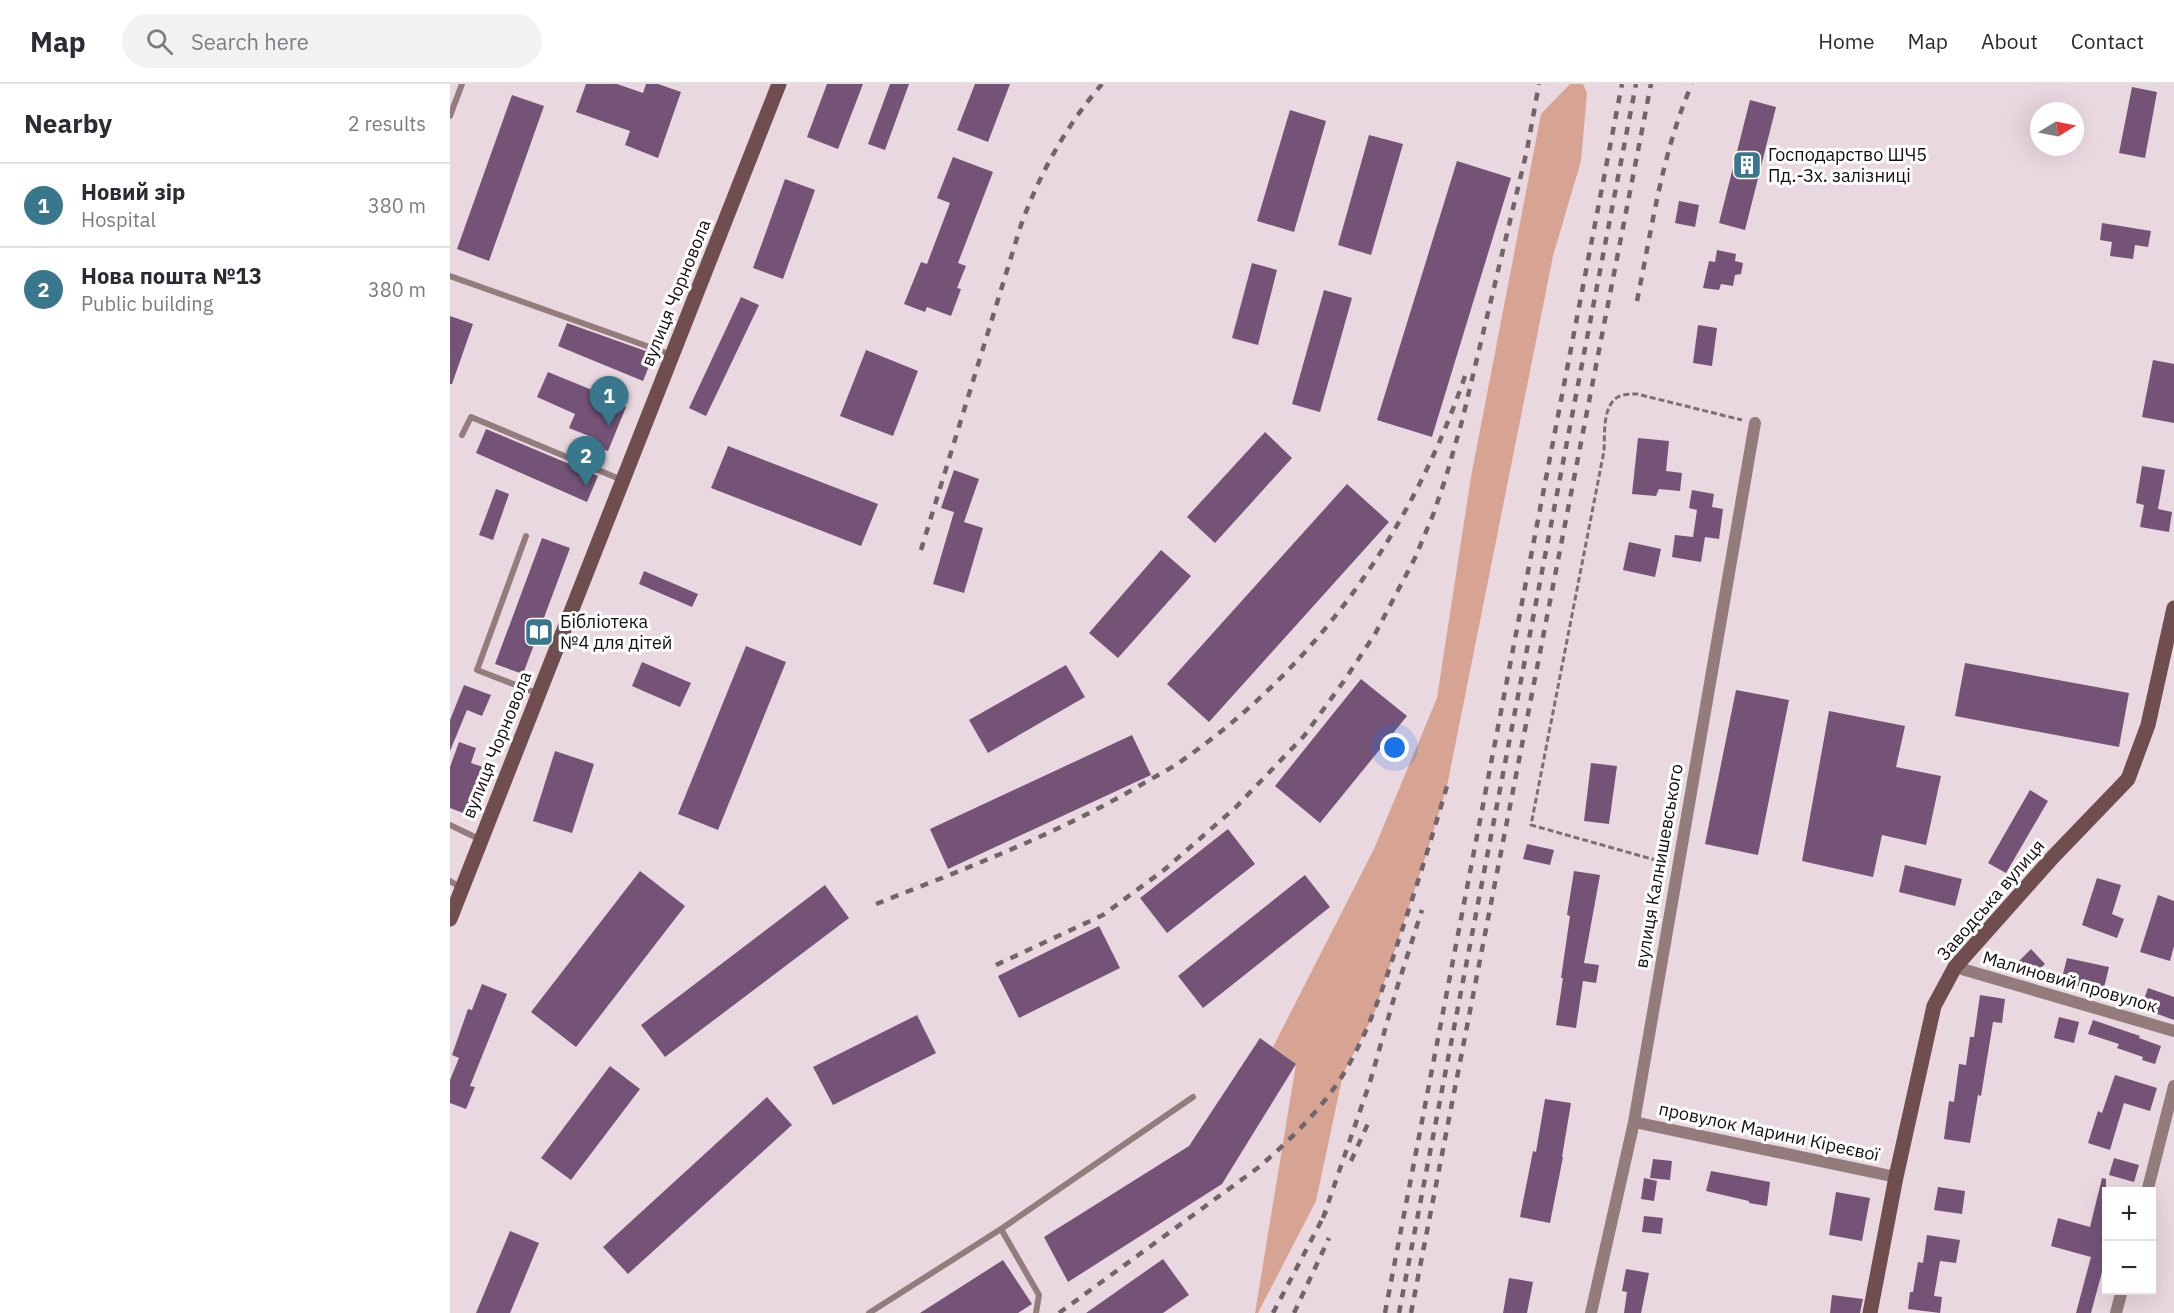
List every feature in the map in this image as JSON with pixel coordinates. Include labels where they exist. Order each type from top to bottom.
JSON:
[{"type":"street","name":"вулиця Чорновола","points":[[450,919],[456,885],[481,839],[779,84]]},
{"type":"street","name":"вулиця Калнишевського","points":[[1591,1313],[1634,1122],[1755,423]]},
{"type":"street","name":"Заводська вулиця","points":[[1870,1313],[1896,1177],[1934,1006],[1955,967],[2052,858],[2128,779],[2148,726],[2172,628],[2174,608]]},
{"type":"street","name":"Малиновий провулок","points":[[1955,967],[2174,1031]]},
{"type":"street","points":[[2148,1187],[2174,1086]]},
{"type":"street","name":"провулок Марини Кіреєвої","points":[[1634,1122],[1896,1177]]},
{"type":"street","points":[[2116,1313],[2121,1295]]},
{"type":"lane","points":[[450,116],[462,84]]},
{"type":"lane","points":[[450,276],[672,355]]},
{"type":"lane","points":[[462,435],[471,417],[623,480]]},
{"type":"lane","points":[[526,536],[477,670],[539,694]]},
{"type":"lane","points":[[450,825],[481,839]]},
{"type":"lane","points":[[869,1313],[1001,1229],[1193,1097]]},
{"type":"lane","points":[[1001,1229],[1039,1295],[1036,1313]]},
{"type":"path","points":[[1677,866],[1531,825],[1604,451],[1606,420],[1610,404],[1620,396],[1637,394],[1755,423]]},
{"type":"shaded area","points":[[1570,84],[1583,84],[1587,93],[1581,161],[1553,256],[1447,786],[1374,1014],[1343,1074],[1316,1201],[1258,1313],[1255,1313],[1296,1064],[1273,1047],[1374,849],[1437,698],[1471,477],[1541,114]]},
{"type":"building","points":[[586,84],[617,84],[643,93],[646,84],[658,84],[681,92],[658,158],[625,145],[630,131],[576,112]]},
{"type":"building","points":[[827,84],[863,84],[838,149],[807,137]]},
{"type":"building","points":[[890,84],[909,84],[885,150],[868,144]]},
{"type":"building","points":[[975,84],[1010,84],[988,142],[957,130]]},
{"type":"building","points":[[2132,87],[2157,92],[2145,158],[2119,153]]},
{"type":"building","points":[[512,95],[544,106],[489,261],[457,249]]},
{"type":"building","name":"Господарство ШЧ5 Пд.-Зх. залізниці","points":[[1750,100],[1776,107],[1745,230],[1719,223]]},
{"type":"building","points":[[1290,110],[1326,121],[1294,232],[1257,221]]},
{"type":"building","points":[[1369,135],[1403,144],[1371,255],[1338,245]]},
{"type":"building","points":[[953,157],[993,172],[958,263],[966,266],[957,288],[961,289],[951,316],[927,307],[925,312],[904,304],[921,262],[927,264],[950,203],[937,198]]},
{"type":"building","points":[[1457,161],[1511,178],[1432,437],[1377,420]]},
{"type":"building","points":[[785,179],[815,190],[783,279],[753,268]]},
{"type":"building","points":[[1679,201],[1699,205],[1695,227],[1675,223]]},
{"type":"building","points":[[2102,223],[2151,231],[2148,247],[2135,245],[2133,259],[2110,256],[2112,242],[2100,240]]},
{"type":"building","points":[[1717,250],[1736,254],[1735,261],[1743,263],[1741,274],[1735,275],[1733,286],[1721,284],[1719,290],[1703,288],[1709,261],[1715,262]]},
{"type":"building","points":[[1252,263],[1277,270],[1258,345],[1232,338]]},
{"type":"building","points":[[1324,290],[1352,298],[1320,412],[1292,404]]},
{"type":"building","points":[[741,297],[759,305],[706,416],[689,408]]},
{"type":"building","points":[[450,316],[473,324],[452,384],[450,384]]},
{"type":"building","points":[[567,323],[654,354],[643,381],[558,346]]},
{"type":"building","points":[[1698,325],[1717,328],[1712,366],[1693,363]]},
{"type":"building","points":[[866,350],[918,371],[893,436],[840,416]]},
{"type":"building","points":[[2153,360],[2174,364],[2174,423],[2142,417]]},
{"type":"building","points":[[548,372],[597,392],[596,395],[626,407],[608,451],[591,445],[594,438],[569,428],[575,414],[537,397]]},
{"type":"building","points":[[486,429],[598,476],[587,502],[476,453]]},
{"type":"building","points":[[1265,432],[1292,458],[1215,543],[1187,517]]},
{"type":"building","points":[[1638,438],[1669,441],[1666,471],[1682,473],[1680,491],[1659,489],[1656,496],[1632,494]]},
{"type":"building","points":[[728,446],[878,504],[861,546],[711,488]]},
{"type":"building","points":[[2142,466],[2165,470],[2158,509],[2172,512],[2169,532],[2140,527],[2144,505],[2136,503]]},
{"type":"building","points":[[954,470],[979,479],[964,522],[983,528],[964,593],[933,584],[954,512],[941,508]]},
{"type":"building","points":[[1347,484],[1389,522],[1209,722],[1167,684]]},
{"type":"building","points":[[496,489],[509,494],[493,540],[479,535]]},
{"type":"building","points":[[1692,490],[1714,494],[1712,507],[1723,509],[1719,539],[1705,537],[1701,562],[1672,557],[1675,535],[1693,537],[1697,510],[1689,508]]},
{"type":"building","points":[[542,538],[570,548],[523,674],[495,664]]},
{"type":"building","points":[[1629,542],[1661,549],[1655,577],[1623,570]]},
{"type":"building","points":[[1161,550],[1191,576],[1118,658],[1089,633]]},
{"type":"building","points":[[644,571],[698,594],[692,607],[639,584]]},
{"type":"building","points":[[746,646],[786,662],[718,830],[678,814]]},
{"type":"building","points":[[642,662],[691,683],[680,707],[632,686]]},
{"type":"building","points":[[1965,663],[2129,693],[2119,747],[1955,716]]},
{"type":"building","points":[[1066,665],[1085,697],[988,753],[969,720]]},
{"type":"building","points":[[1361,679],[1407,716],[1320,823],[1275,786]]},
{"type":"building","points":[[464,685],[491,695],[482,716],[467,710],[450,751],[450,720]]},
{"type":"building","points":[[1736,690],[1789,700],[1758,855],[1705,844]]},
{"type":"building","points":[[1829,711],[1905,726],[1896,767],[1941,776],[1926,845],[1882,835],[1873,877],[1802,861]]},
{"type":"building","points":[[1132,735],[1151,775],[948,869],[930,829]]},
{"type":"building","points":[[459,742],[476,748],[471,763],[483,767],[466,814],[450,808],[450,767]]},
{"type":"building","points":[[555,751],[594,764],[572,833],[533,821]]},
{"type":"building","points":[[1591,763],[1617,766],[1609,824],[1584,821]]},
{"type":"building","points":[[2030,790],[2048,801],[2006,873],[1988,863]]},
{"type":"building","points":[[1228,829],[1255,864],[1167,933],[1140,898]]},
{"type":"building","points":[[1527,844],[1554,850],[1550,865],[1523,859]]},
{"type":"building","points":[[1905,865],[1962,879],[1955,906],[1899,892]]},
{"type":"building","points":[[640,871],[685,906],[576,1047],[531,1012]]},
{"type":"building","points":[[1574,871],[1600,875],[1584,963],[1599,965],[1596,983],[1583,981],[1576,1028],[1556,1025],[1570,916],[1567,915]]},
{"type":"building","points":[[1305,875],[1330,907],[1203,1008],[1178,976]]},
{"type":"building","points":[[2097,878],[2121,885],[2112,914],[2124,919],[2117,938],[2082,925]]},
{"type":"building","points":[[825,885],[849,918],[665,1057],[641,1025]]},
{"type":"building","points":[[2158,895],[2174,901],[2174,946],[2170,961],[2140,952]]},
{"type":"building","points":[[1099,926],[1120,968],[1019,1018],[998,976]]},
{"type":"building","points":[[2031,949],[2045,964],[2030,978],[2016,964]]},
{"type":"building","points":[[2067,958],[2109,967],[2103,992],[2061,982]]},
{"type":"building","points":[[482,984],[507,994],[470,1086],[475,1087],[466,1109],[450,1103],[450,1080],[459,1058],[452,1055],[468,1009],[472,1010]]},
{"type":"building","points":[[2148,988],[2174,997],[2174,1020],[2141,1008]]},
{"type":"building","points":[[1980,995],[2005,999],[2002,1023],[1993,1022],[1981,1096],[1978,1095],[1970,1143],[1944,1139],[1949,1101],[1954,1102],[1959,1064],[1966,1065],[1970,1037],[1974,1037]]},
{"type":"building","points":[[917,1015],[936,1053],[833,1105],[813,1067]]},
{"type":"building","points":[[2059,1017],[2079,1022],[2074,1043],[2054,1038]]},
{"type":"building","points":[[2093,1020],[2140,1036],[2139,1038],[2161,1046],[2155,1064],[2117,1048],[2119,1044],[2088,1034]]},
{"type":"building","points":[[1260,1038],[1296,1064],[1222,1184],[1068,1282],[1044,1237],[1189,1146]]},
{"type":"building","points":[[610,1066],[640,1089],[571,1180],[541,1158]]},
{"type":"building","points":[[2115,1075],[2157,1088],[2150,1111],[2124,1103],[2110,1150],[2088,1143],[2098,1111],[2102,1113]]},
{"type":"building","points":[[767,1097],[792,1125],[628,1274],[603,1247]]},
{"type":"building","points":[[1545,1099],[1571,1103],[1550,1223],[1520,1217],[1533,1151],[1536,1152]]},
{"type":"building","points":[[2114,1158],[2139,1165],[2134,1182],[2109,1175]]},
{"type":"building","points":[[1653,1159],[1672,1161],[1670,1180],[1650,1178]]},
{"type":"building","points":[[1711,1171],[1770,1182],[1767,1206],[1706,1191]]},
{"type":"building","points":[[1644,1178],[1657,1181],[1654,1201],[1641,1199]]},
{"type":"building","points":[[2102,1178],[2106,1179],[2106,1187],[2102,1187],[2102,1272],[2091,1313],[2076,1313],[2091,1257],[2051,1246],[2058,1218],[2090,1227]]},
{"type":"building","points":[[1938,1187],[1965,1191],[1962,1214],[1934,1210]]},
{"type":"building","points":[[1836,1192],[1870,1198],[1862,1241],[1829,1235]]},
{"type":"building","points":[[1644,1216],[1663,1218],[1661,1234],[1642,1232]]},
{"type":"building","points":[[510,1231],[539,1243],[510,1313],[476,1313]]},
{"type":"building","points":[[1927,1235],[1960,1240],[1956,1263],[1940,1261],[1934,1296],[1942,1297],[1940,1313],[1908,1309],[1918,1262],[1923,1263]]},
{"type":"building","points":[[1163,1259],[1189,1295],[1163,1313],[1086,1313]]},
{"type":"building","points":[[1003,1260],[1032,1304],[1018,1313],[920,1313]]},
{"type":"building","points":[[1626,1269],[1649,1273],[1641,1313],[1624,1313],[1627,1292],[1622,1291]]},
{"type":"building","points":[[1509,1278],[1533,1282],[1527,1313],[1503,1313]]},
{"type":"building","points":[[1832,1295],[1863,1299],[1860,1313],[1830,1313]]},
{"type":"railway","points":[[921,550],[1028,206],[1055,151],[1077,116],[1102,84]]},
{"type":"railway","points":[[996,965],[1103,915],[1164,870],[1235,808],[1304,736],[1375,634],[1415,558],[1446,477],[1462,421],[1527,150],[1539,84]]},
{"type":"railway","points":[[1385,1313],[1622,84]]},
{"type":"railway","points":[[1399,1313],[1636,84]]},
{"type":"railway","points":[[1411,1313],[1651,84]]},
{"type":"railway","points":[[1637,301],[1665,163],[1692,84]]},
{"type":"railway","points":[[876,904],[1013,849],[1079,818],[1177,764],[1235,720],[1279,680],[1319,636],[1356,589],[1389,539],[1418,487],[1444,432],[1465,376]]},
{"type":"railway","points":[[1059,1313],[1259,1167],[1305,1123],[1326,1099],[1354,1056],[1377,1003],[1447,786]]},
{"type":"railway","points":[[1323,1218],[1370,1082],[1422,910]]},
{"type":"railway","points":[[1351,1161],[1370,1119]]},
{"type":"railway","points":[[1273,1313],[1326,1212]]},
{"type":"railway","points":[[1294,1313],[1329,1238]]},
{"type":"place","name":"Господарство ШЧ5 Пд.-Зх. залізниці","points":[[1747,165]]},
{"type":"place","name":"Новий зір","points":[[609,426]]},
{"type":"place","name":"Нова пошта №13","points":[[586,486]]},
{"type":"place","name":"Бібліотека №4 для дітей","points":[[539,632]]}]
